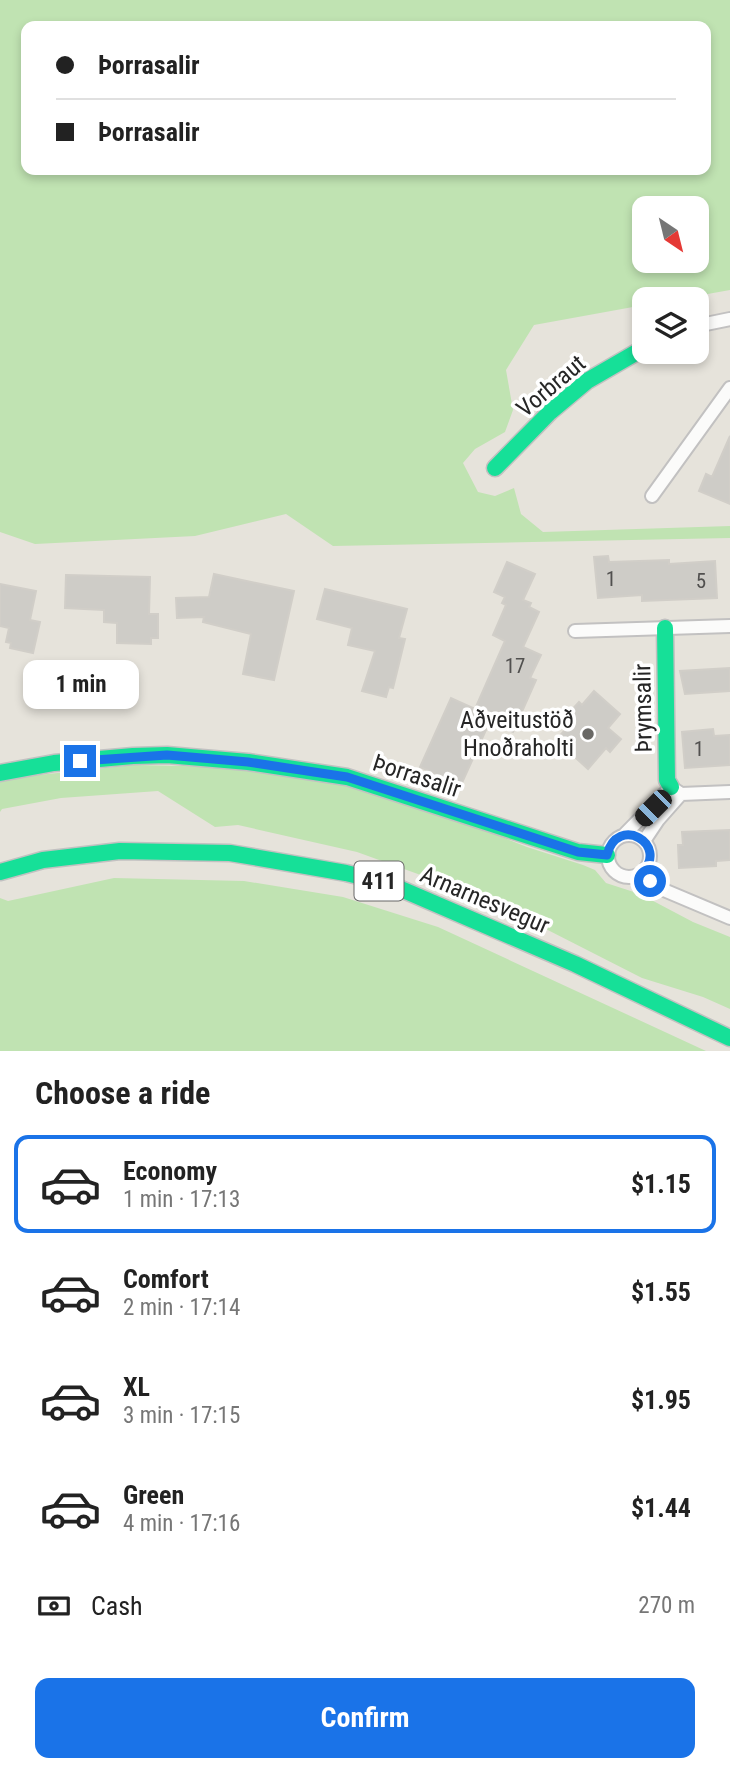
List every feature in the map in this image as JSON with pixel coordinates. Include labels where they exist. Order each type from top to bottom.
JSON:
[{"type":"street","points":[[709,323],[730,319]]},
{"type":"street","name":"Vorbraut","points":[[495,468],[550,412],[587,381],[632,355]]},
{"type":"street","points":[[652,496],[730,388]]},
{"type":"street","name":"Þrymsalir","points":[[575,631],[730,626]]},
{"type":"street","name":"Þrymsalir","points":[[665,628],[667,780],[676,791]]},
{"type":"street","name":"Þorrasalir","points":[[0,772],[54,763],[133,756],[167,755],[248,762],[347,777],[578,852],[607,855]]},
{"type":"street","points":[[624,835],[638,837],[644,841],[650,854],[642,873],[635,877],[621,876],[611,868],[607,855],[612,842],[676,791],[730,792]]},
{"type":"street","points":[[644,841],[676,791]]},
{"type":"street","name":"Arnarnesvegur","points":[[0,872],[43,860],[120,850],[230,853],[346,873],[387,883],[575,964],[730,1038]]},
{"type":"street","points":[[642,873],[659,888],[730,918]]},
{"type":"green space","points":[[0,0],[730,0],[730,290],[709,294],[709,287],[632,287],[632,307],[534,325],[506,370],[513,410],[505,432],[475,449],[463,463],[478,492],[495,496],[514,488],[521,514],[543,532],[730,526],[730,538],[333,546],[286,514],[195,536],[35,544],[0,532]]},
{"type":"green space","points":[[134,765],[228,767],[350,786],[464,822],[527,847],[583,865],[595,870],[606,883],[640,894],[693,922],[730,937],[730,1009],[703,997],[642,978],[487,899],[357,852],[238,825],[215,827],[158,791],[61,798],[2,809],[0,812],[0,779]]},
{"type":"green space","points":[[114,878],[244,881],[343,897],[438,927],[706,1051],[0,1051],[0,898],[8,901]]},
{"type":"building","points":[[730,436],[730,504],[699,491],[706,474],[712,477]]},
{"type":"building","points":[[608,556],[609,562],[669,560],[669,564],[715,561],[717,598],[642,601],[642,595],[598,598],[594,557]]},
{"type":"building","points":[[507,562],[535,574],[523,600],[531,603],[529,607],[539,612],[523,647],[541,655],[530,678],[536,680],[513,732],[490,721],[461,785],[420,767],[451,698],[475,709],[505,641],[493,635],[506,605],[502,603],[505,597],[494,592]]},
{"type":"building","points":[[214,574],[294,591],[274,680],[243,674],[251,634],[203,622],[204,617],[177,618],[176,598],[209,597]]},
{"type":"building","points":[[66,575],[150,577],[149,614],[158,614],[158,638],[151,638],[151,644],[117,643],[117,623],[104,622],[104,610],[65,608]]},
{"type":"building","points":[[0,584],[36,591],[30,620],[40,622],[33,653],[10,648],[11,643],[6,642],[9,628],[0,626]]},
{"type":"building","points":[[325,589],[407,609],[399,638],[405,639],[393,688],[389,687],[386,697],[362,691],[375,651],[348,645],[352,628],[317,619]]},
{"type":"building","points":[[730,668],[730,691],[685,694],[680,671]]},
{"type":"building","name":"Aðveitustöð Hnoðraholti","points":[[594,691],[620,714],[608,728],[621,739],[610,752],[606,748],[588,769],[556,740],[565,730],[559,724],[579,702],[582,705]]},
{"type":"building","points":[[713,729],[714,736],[730,735],[730,765],[685,768],[682,732]]},
{"type":"building","points":[[730,830],[730,860],[716,861],[716,866],[679,868],[678,845],[683,845],[682,832]]},
{"type":"traffic: fast","points":[[495,468],[550,412],[587,381],[632,355]]},
{"type":"traffic: fast","points":[[665,628],[667,780],[671,787]]},
{"type":"traffic: fast","points":[[0,773],[54,763],[133,756],[167,755],[248,762],[347,777],[578,852],[607,855]]},
{"type":"traffic: fast","points":[[0,872],[43,860],[120,851],[230,853],[346,873],[387,883],[575,964],[730,1038]]},
{"type":"place","name":"Aðveitustöð Hnoðraholti","points":[[588,734]]},
{"type":"route","points":[[80,761],[167,755],[248,762],[347,777],[578,852],[607,855],[612,842],[624,835],[632,835],[644,841],[648,847],[649,861],[642,873],[650,881]]}]
